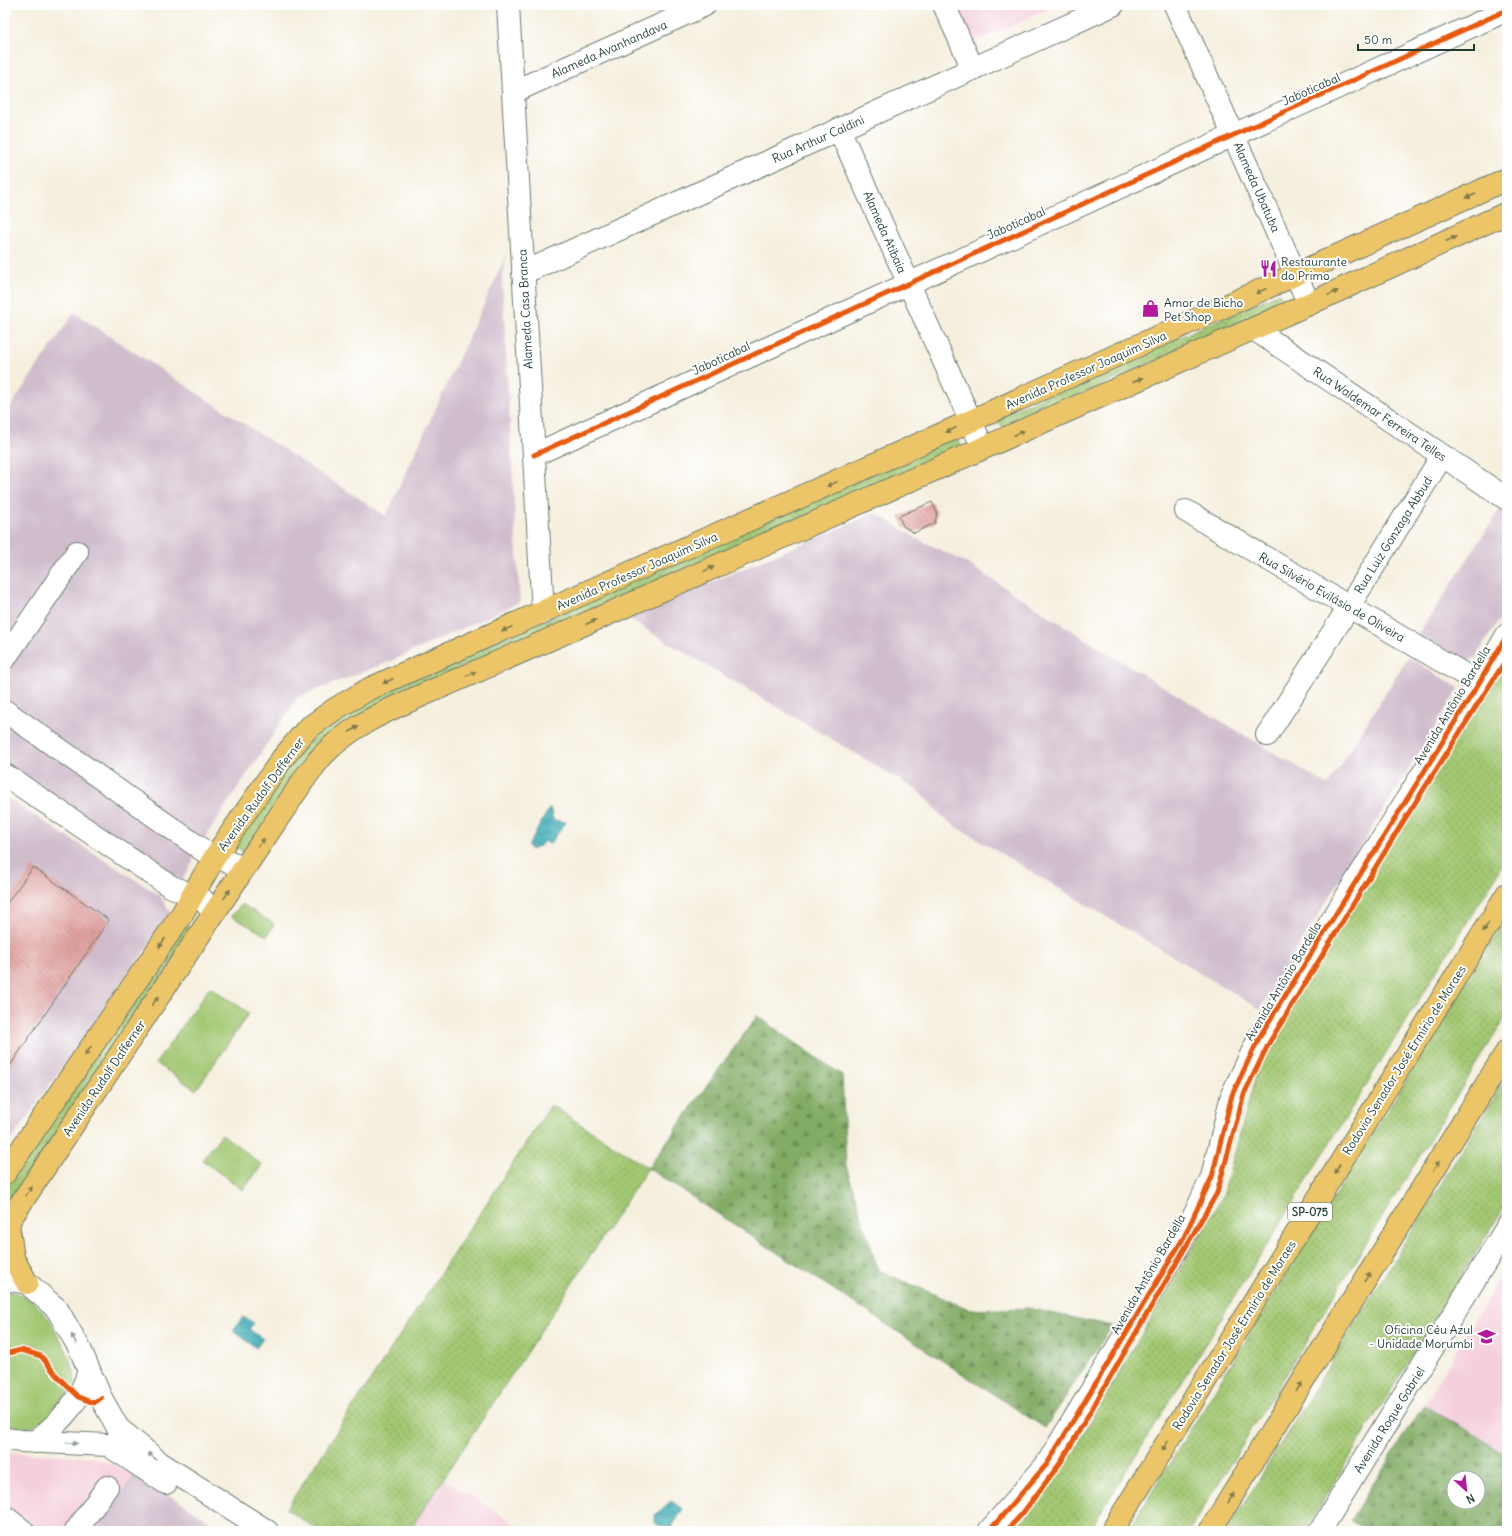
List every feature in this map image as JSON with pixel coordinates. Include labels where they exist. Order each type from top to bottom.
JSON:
[{"type":"main road","name":"Avenida Professor Joaquim Silva","points":[[307,730],[336,709],[370,689],[543,613],[1507,179]]},
{"type":"main road","points":[[983,448],[1254,329],[1507,213]]},
{"type":"main road","name":"Avenida Rudolf Dafferner","points":[[6,1225],[307,775],[324,754],[350,731],[375,716],[983,448]]},
{"type":"main road","name":"Avenida Rudolf Dafferner","points":[[5,1173],[189,903],[214,858],[282,759],[307,730]]},
{"type":"main road","name":"Rodovia Senador José Ermírio de Moraes","points":[[1112,1531],[1507,894]]},
{"type":"main road","points":[[1210,1531],[1507,1051]]},
{"type":"main road","points":[[6,1225],[13,1258],[27,1283]]},
{"type":"street","name":"Alameda Casa Branca","points":[[508,5],[543,613]]},
{"type":"street","name":"Alameda Avanhandava","points":[[513,92],[705,5]]},
{"type":"street","points":[[944,5],[973,68]]},
{"type":"street","name":"Rua Arthur Caldini","points":[[523,273],[1113,5]]},
{"type":"street","name":"Alameda Ubatuba","points":[[1175,5],[1309,304]]},
{"type":"street","name":"Jaboticabal","points":[[534,455],[1507,10]]},
{"type":"street","name":"Alameda Atibaia","points":[[839,130],[971,421]]},
{"type":"street","name":"Rua Waldemar Ferreira Telles","points":[[1254,329],[1507,499]]},
{"type":"street","points":[[971,421],[983,448]]},
{"type":"street","name":"Rua Luiz Gonzaga Abbud","points":[[1267,735],[1349,607],[1442,456]]},
{"type":"street","name":"Rua Silvério Evilásio de Oliveira","points":[[1186,511],[1479,683]]},
{"type":"street","points":[[5,658],[77,552]]},
{"type":"street","name":"Avenida Antônio Bardella","points":[[989,1531],[1047,1464],[1184,1237],[1212,1177],[1232,1095],[1260,1036],[1479,683],[1507,635]]},
{"type":"street","points":[[5,711],[214,858]]},
{"type":"street","points":[[5,775],[170,886],[209,920]]},
{"type":"street","name":"Avenida Rudolf Dafferner","points":[[214,858],[234,864],[238,867],[239,875]]},
{"type":"street","name":"Avenida Roque Gabriel","points":[[1320,1531],[1507,1226]]},
{"type":"street","points":[[5,1279],[27,1283],[57,1309],[80,1349],[101,1398],[118,1428],[160,1463],[267,1531]]},
{"type":"street","points":[[35,1442],[59,1421],[71,1407],[85,1384],[89,1370]]},
{"type":"street","points":[[5,1439],[35,1442],[108,1445],[242,1531]]},
{"type":"street","points":[[76,1531],[107,1487]]},
{"type":"street","points":[[5,1517],[24,1531]]},
{"type":"shaded area","points":[[958,5],[1058,5],[983,38],[976,39],[970,34]]},
{"type":"shaded area","points":[[507,254],[502,277],[520,602],[389,662],[298,697],[208,833],[182,881],[5,767],[5,414],[74,313],[386,516]]},
{"type":"shaded area","points":[[1503,505],[1507,508],[1507,608],[1475,658],[1460,662],[1418,635]]},
{"type":"shaded area","points":[[875,513],[918,539],[965,562],[1107,653],[1328,785],[1408,657],[1459,688],[1260,1009],[947,821],[917,790],[627,618]]},
{"type":"shaded area","points":[[5,797],[159,895],[171,913],[5,1149]]},
{"type":"shaded area","name":"Oficina Céu Azul - Unidade Morumbi","points":[[1507,1266],[1507,1454],[1424,1405]]},
{"type":"shaded area","points":[[5,1452],[92,1457],[135,1473],[97,1531],[5,1531]]},
{"type":"shaded area","points":[[135,1473],[225,1531],[97,1531]]},
{"type":"shaded area","points":[[443,1479],[526,1531],[409,1531]]},
{"type":"green space","points":[[1279,293],[1285,302],[1010,427],[1003,427],[1000,424],[999,417]]},
{"type":"green space","points":[[953,438],[962,446],[377,705],[243,852],[234,844],[299,749],[361,702]]},
{"type":"green space","points":[[1507,654],[1507,858],[1089,1531],[1011,1531],[1025,1518],[1074,1450],[1223,1196],[1265,1042]]},
{"type":"green space","points":[[242,904],[274,924],[267,936],[231,916]]},
{"type":"green space","points":[[1507,917],[1507,1014],[1189,1531],[1128,1531]]},
{"type":"green space","points":[[184,920],[191,934],[5,1207],[5,1187]]},
{"type":"green space","points":[[210,987],[249,1013],[196,1090],[156,1063]]},
{"type":"green space","points":[[757,1016],[842,1075],[846,1166],[878,1270],[971,1310],[1027,1308],[1112,1326],[1045,1428],[648,1168]]},
{"type":"green space","points":[[1507,1077],[1507,1202],[1304,1531],[1227,1531]]},
{"type":"green space","points":[[551,1105],[648,1168],[409,1531],[320,1531],[286,1509]]},
{"type":"green space","points":[[222,1134],[262,1165],[243,1190],[202,1160]]},
{"type":"green space","points":[[5,1291],[17,1293],[32,1301],[49,1319],[66,1350],[74,1371],[75,1384],[45,1422],[20,1431],[5,1429]]},
{"type":"green space","points":[[1424,1405],[1507,1454],[1507,1531],[1367,1531],[1350,1520]]},
{"type":"water","points":[[550,807],[553,820],[566,822],[550,844],[544,841],[540,846],[531,850],[528,846]]},
{"type":"water","points":[[243,1317],[254,1323],[249,1329],[263,1339],[256,1348],[233,1330]]},
{"type":"water","points":[[671,1501],[683,1509],[670,1530],[654,1523],[654,1516]]},
{"type":"building","points":[[932,502],[937,513],[935,523],[914,533],[903,526],[899,516]]},
{"type":"building","points":[[33,867],[109,920],[5,1073],[5,906]]},
{"type":"cycle path","points":[[534,455],[1507,10]]},
{"type":"cycle path","points":[[989,1531],[1047,1464],[1184,1237],[1212,1177],[1232,1095],[1260,1036],[1479,683],[1507,635]]},
{"type":"cycle path","points":[[1006,1531],[1022,1514],[1061,1462],[1217,1193],[1244,1094],[1269,1043],[1401,825],[1507,658]]},
{"type":"cycle path","points":[[5,1354],[21,1350],[41,1356],[57,1376],[78,1397],[94,1403],[101,1398]]},
{"type":"place","name":"Restaurante do Primo","points":[[1268,268]]},
{"type":"place","name":"Amor de Bicho Pet Shop","points":[[1151,309]]},
{"type":"place","name":"Oficina Céu Azul - Unidade Morumbi","points":[[1486,1336]]}]
